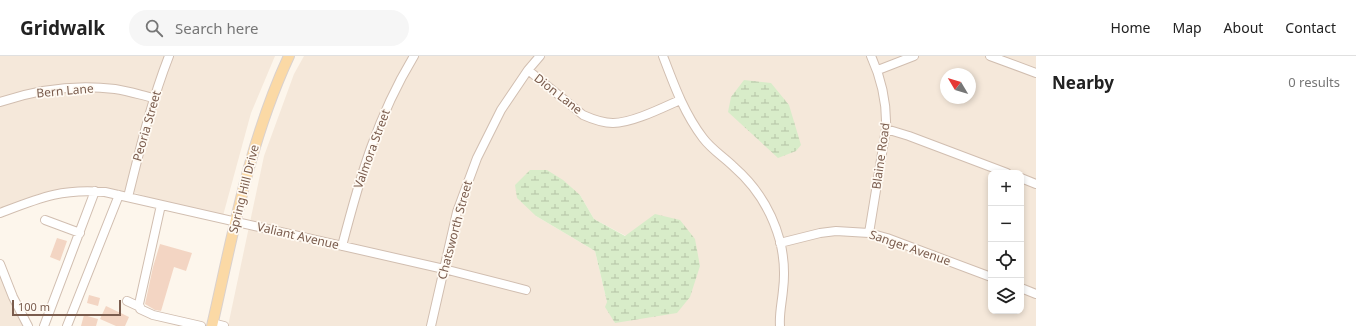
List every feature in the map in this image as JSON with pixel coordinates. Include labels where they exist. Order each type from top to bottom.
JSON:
[{"type":"main road","name":"Spring Hill Drive","points":[[212,325],[255,142],[289,56]]},
{"type":"street","name":"Peoria Street","points":[[128,197],[144,130],[169,56]]},
{"type":"street","name":"Valmora Street","points":[[342,246],[358,183],[368,152],[393,94],[414,56]]},
{"type":"street","name":"Chatsworth Street","points":[[431,326],[457,212],[476,158],[501,110],[528,70],[540,56]]},
{"type":"street","points":[[663,56],[680,100],[704,140],[743,175],[754,187],[770,214],[780,243],[784,273],[779,316],[780,326]]},
{"type":"street","name":"Blaine Road","points":[[869,233],[886,129],[885,98],[878,70],[872,56]]},
{"type":"street","points":[[878,70],[914,56]]},
{"type":"street","points":[[990,56],[1036,73]]},
{"type":"street","name":"Dion Lane","points":[[528,70],[583,115],[592,120],[603,122],[621,122],[680,100]]},
{"type":"street","name":"Bern Lane","points":[[0,102],[36,92],[76,87],[117,90],[154,98]]},
{"type":"street","points":[[886,129],[909,136],[999,170]]},
{"type":"street","points":[[1024,179],[1036,184]]},
{"type":"street","name":"Valiant Avenue","points":[[0,213],[45,196],[62,192],[76,190],[119,194],[161,205],[444,269],[526,290]]},
{"type":"street","points":[[44,326],[95,191]]},
{"type":"street","points":[[67,326],[119,194]]},
{"type":"street","points":[[140,307],[161,205]]},
{"type":"street","points":[[45,220],[80,233]]},
{"type":"street","name":"Sanger Avenue","points":[[780,243],[820,233],[836,231],[869,233],[888,238],[988,276]]},
{"type":"street","points":[[0,264],[13,297],[28,326]]},
{"type":"street","points":[[1024,289],[1036,294]]},
{"type":"street","points":[[127,301],[140,307],[143,312],[201,326]]},
{"type":"street","points":[[212,325],[224,326]]},
{"type":"shaded area","points":[[0,56],[275,56],[251,113],[221,223],[133,192],[47,193],[0,211]]},
{"type":"shaded area","points":[[304,56],[1036,56],[1036,326],[228,326],[264,156],[294,74]],"holes":[[[580,195],[594,219],[626,236],[615,323],[607,302],[595,251],[536,216]]]},
{"type":"shaded area","points":[[0,275],[9,298],[23,326],[0,326]]},
{"type":"green space","points":[[744,80],[771,83],[789,105],[801,145],[796,151],[778,158],[728,112],[731,97]]},
{"type":"green space","points":[[530,170],[547,170],[563,180],[580,195],[594,219],[625,236],[655,214],[680,220],[695,239],[700,266],[690,297],[677,313],[615,323],[605,307],[607,302],[595,251],[536,216],[517,198],[515,185]]},
{"type":"building","points":[[57,238],[67,241],[60,261],[50,257]]},
{"type":"building","points":[[160,244],[192,253],[186,271],[174,267],[161,311],[155,310],[145,304],[153,267]]},
{"type":"building","points":[[89,295],[100,298],[98,306],[87,303]]},
{"type":"building","points":[[106,306],[129,317],[125,326],[116,326],[100,319]]},
{"type":"building","points":[[84,315],[98,319],[96,326],[81,326]]}]
